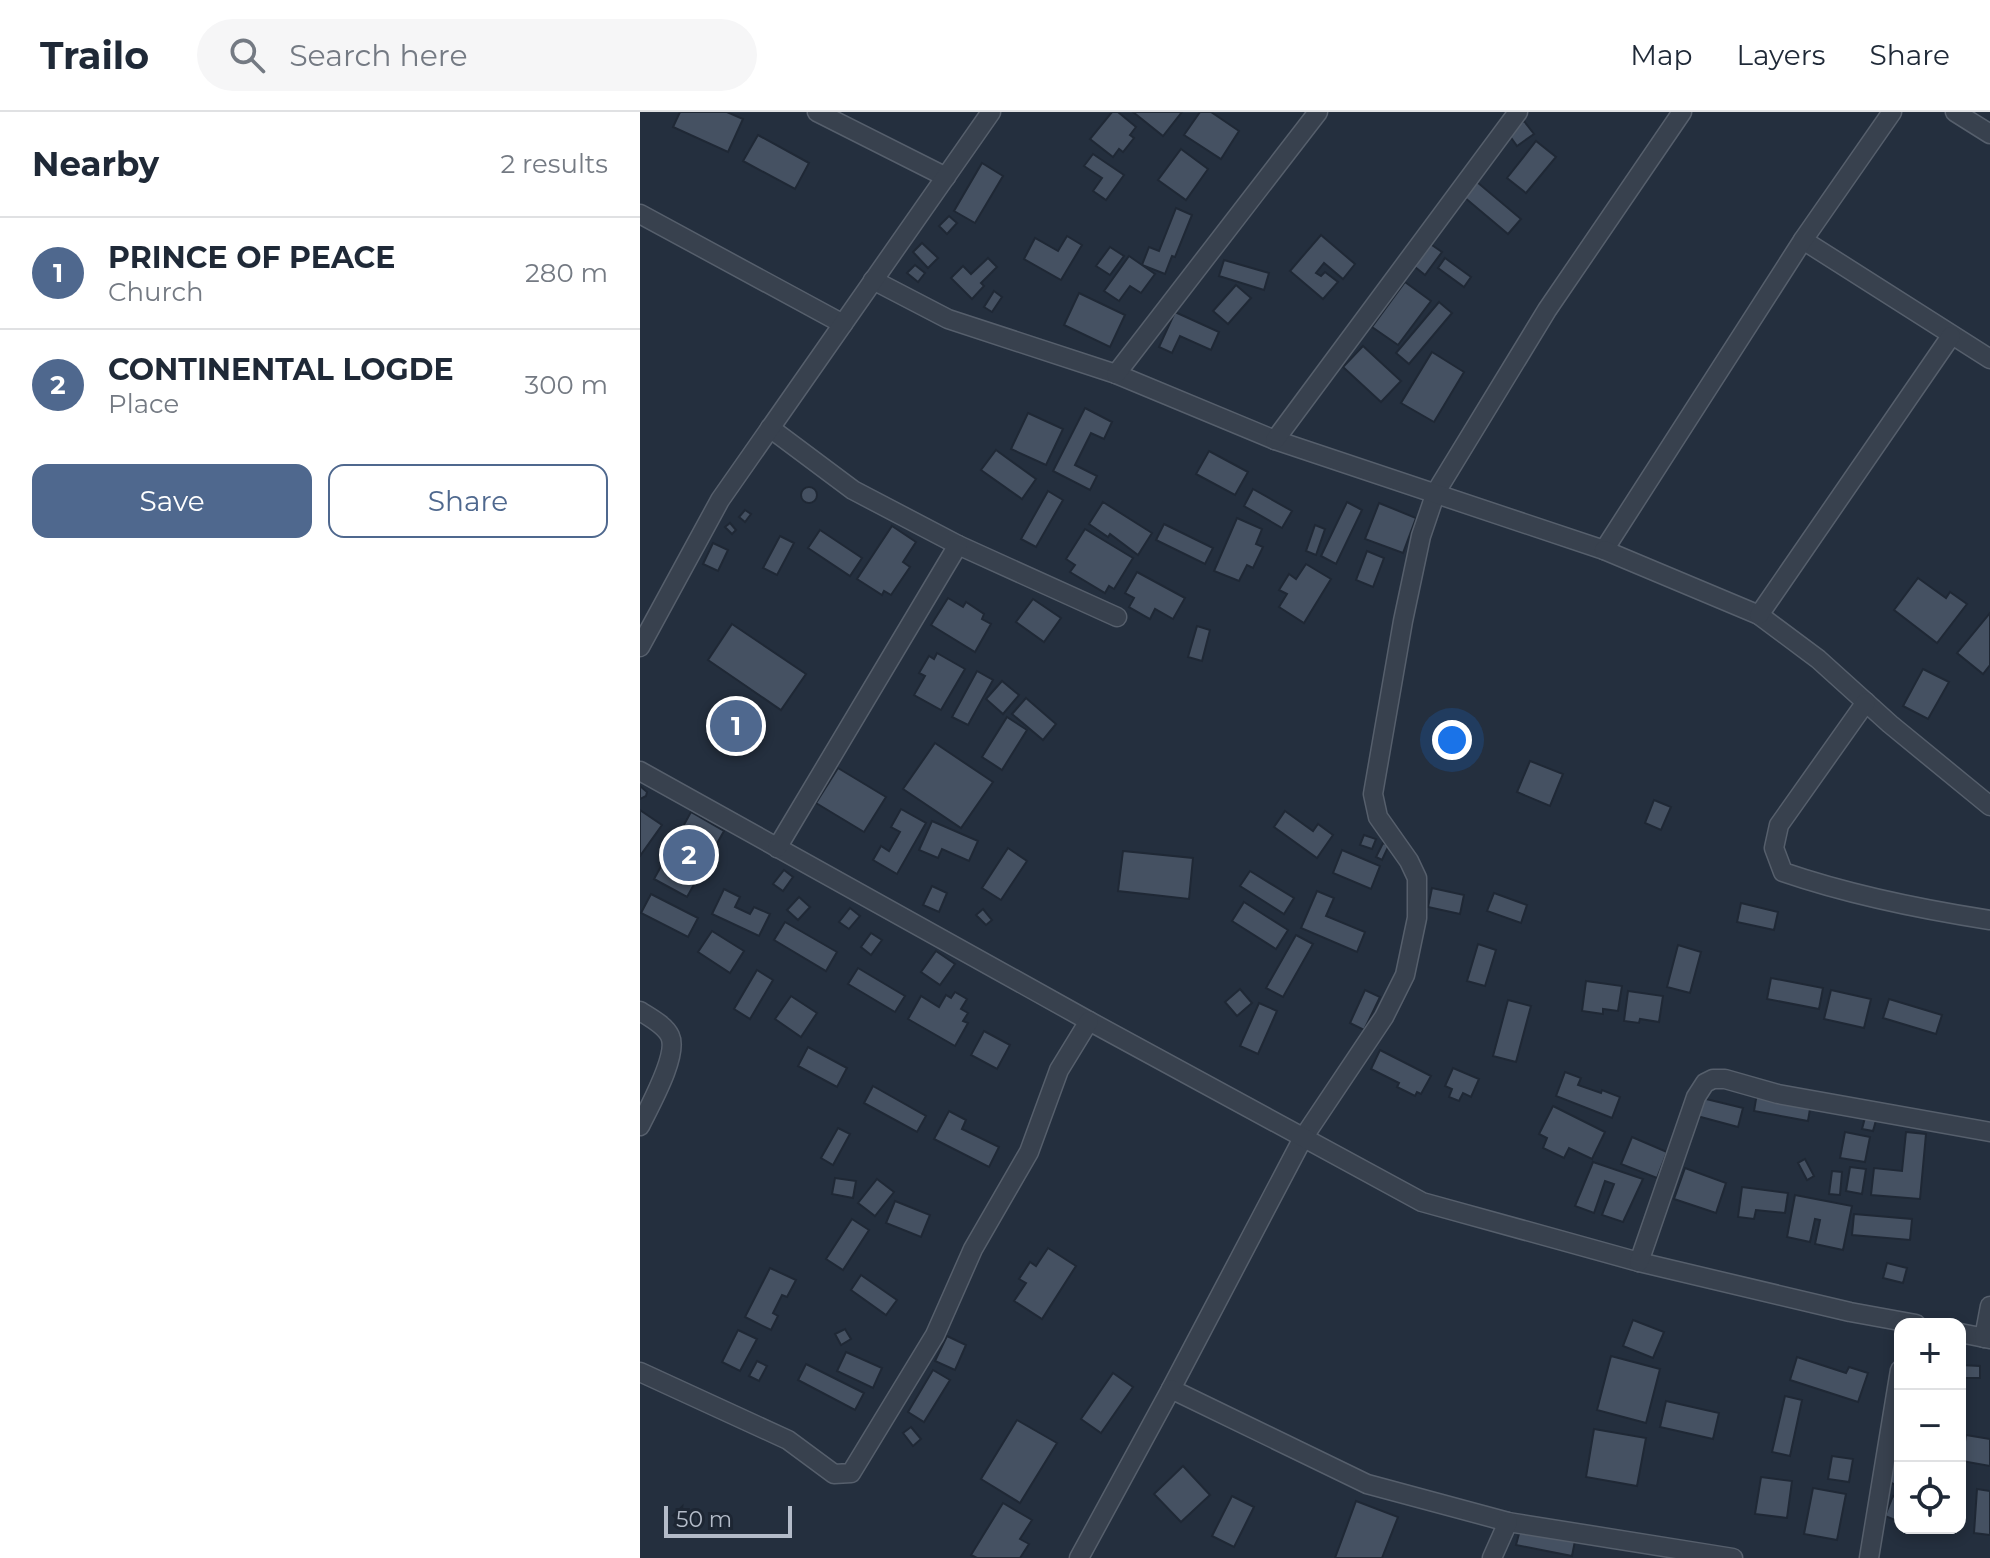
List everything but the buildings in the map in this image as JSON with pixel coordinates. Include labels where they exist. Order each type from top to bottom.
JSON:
[{"type":"street","points":[[817,112],[946,177]]},
{"type":"street","points":[[640,647],[648,612],[720,500],[991,112]]},
{"type":"street","points":[[1116,374],[1318,112]]},
{"type":"street","points":[[1275,440],[1518,112]]},
{"type":"street","points":[[1079,1558],[1303,1138],[1384,1017],[1405,975],[1417,918],[1417,878],[1409,861],[1378,817],[1373,794],[1403,621],[1421,536],[1436,492],[1547,310],[1682,112]]},
{"type":"street","points":[[1604,550],[1803,240],[1892,112]]},
{"type":"street","points":[[1955,112],[1990,134]]},
{"type":"street","points":[[640,214],[843,324]]},
{"type":"street","points":[[1803,240],[1990,359]]},
{"type":"street","points":[[873,280],[948,319],[1116,374],[1275,440],[1604,550],[1759,615],[1818,659],[1990,806]]},
{"type":"street","points":[[1759,615],[1951,336]]},
{"type":"street","points":[[770,428],[853,490],[958,545],[1117,617]]},
{"type":"street","points":[[777,848],[958,545]]},
{"type":"street","points":[[1866,702],[1779,825],[1774,848],[1783,872],[1835,889],[1990,920]]},
{"type":"street","points":[[640,771],[1422,1202],[1639,1262],[1894,1320]]},
{"type":"street","points":[[640,1011],[670,1036],[672,1055],[640,1126]]},
{"type":"street","points":[[640,1372],[788,1440],[834,1474],[851,1473],[935,1335],[973,1249],[1029,1152],[1059,1070],[1089,1021]]},
{"type":"street","points":[[1639,1262],[1696,1097],[1705,1083],[1713,1079],[1725,1079],[1778,1094],[1990,1132]]},
{"type":"street","points":[[1966,1334],[1987,1338],[1990,1306]]},
{"type":"street","points":[[1171,1389],[1367,1484],[1508,1522],[1692,1555],[1733,1558]]},
{"type":"street","points":[[1869,1558],[1897,1390]]},
{"type":"street","points":[[1492,1558],[1508,1522]]},
{"type":"place","name":"PRINCE OF PEACE","points":[[736,726]]},
{"type":"place","name":"CONTINENTAL LOGDE","points":[[689,855]]}]
